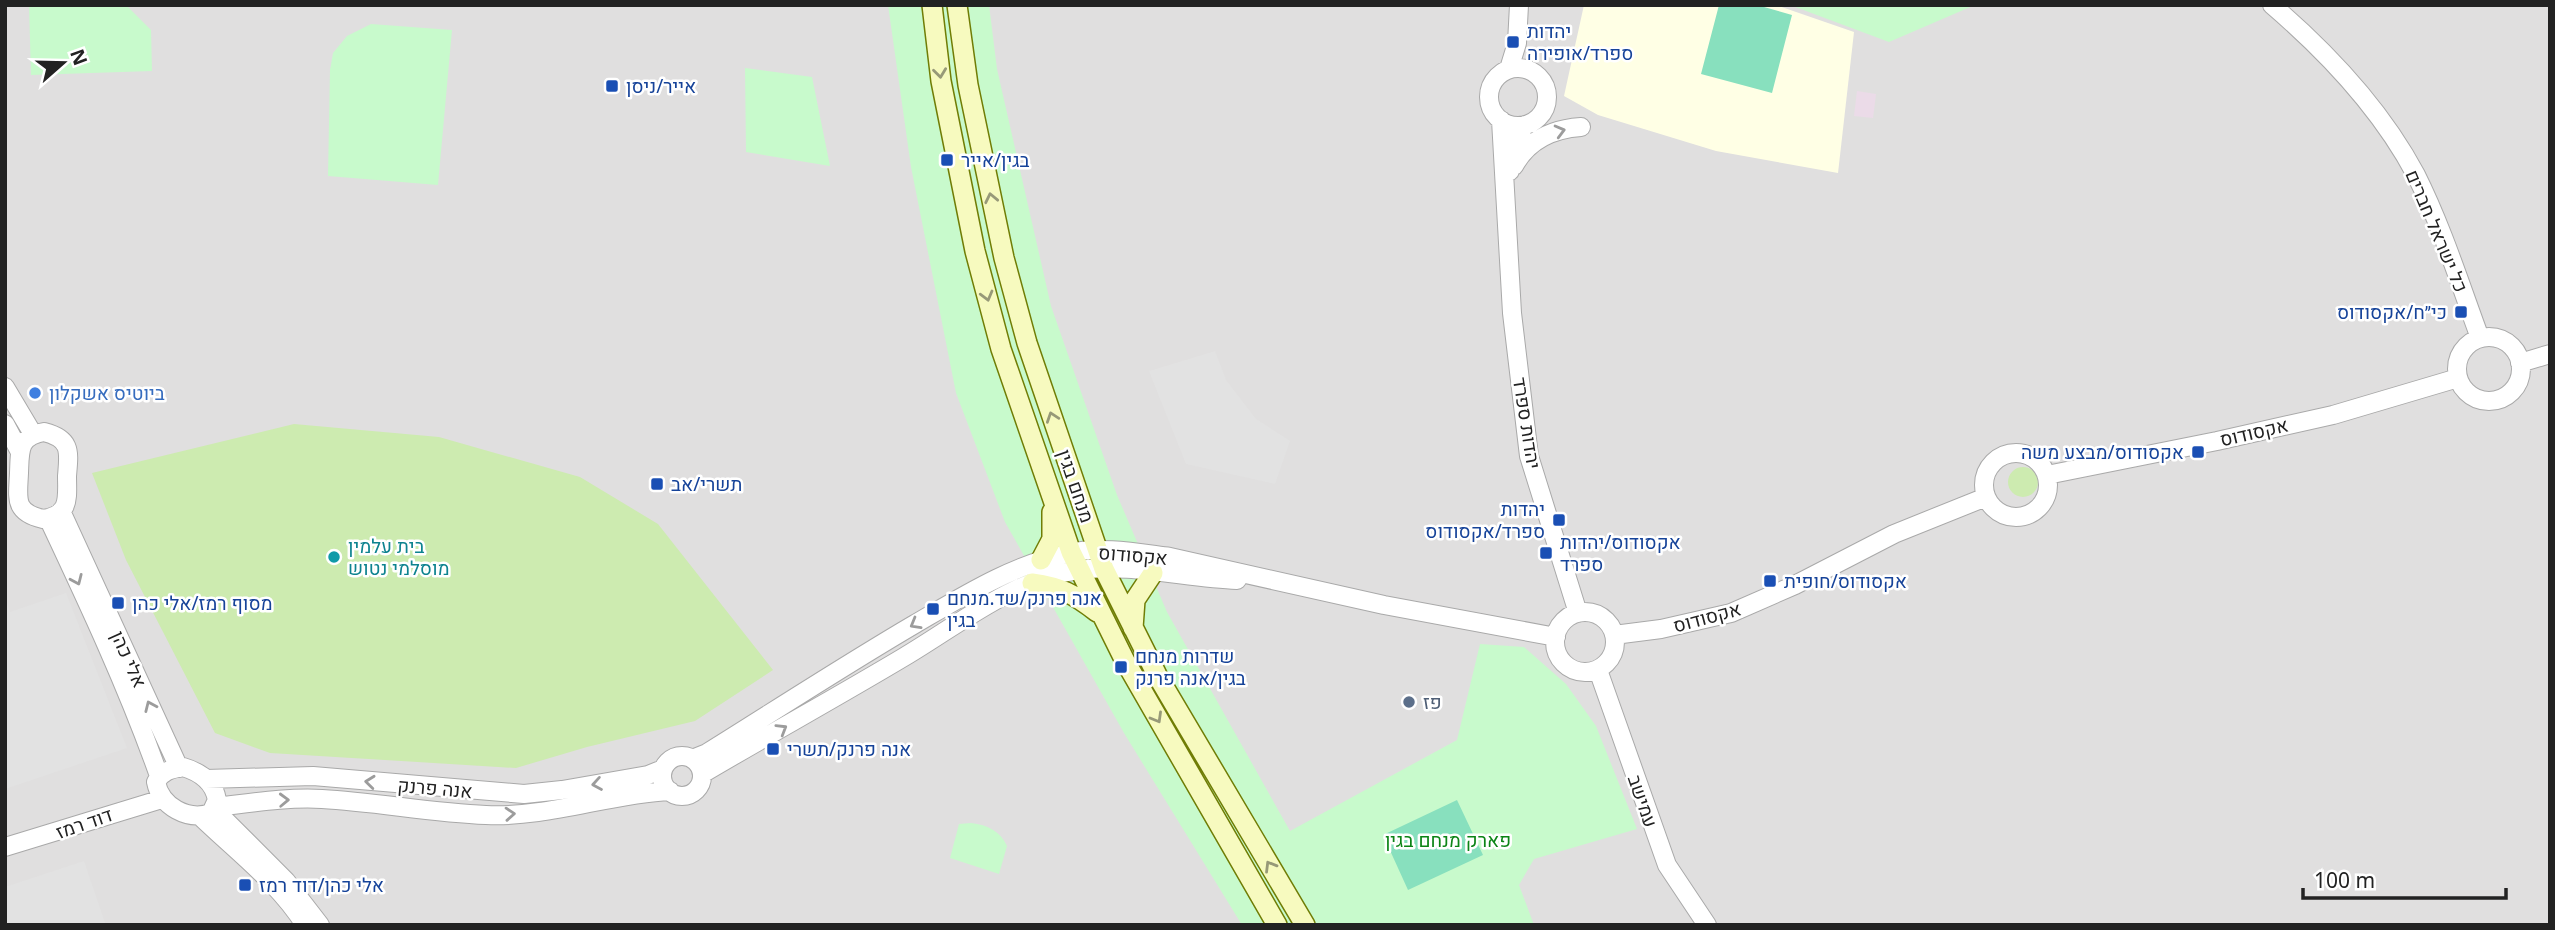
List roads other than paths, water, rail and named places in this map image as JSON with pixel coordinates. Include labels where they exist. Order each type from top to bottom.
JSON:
[{"type":"main road","name":"מנחם בגין","points":[[932,5],[943,94],[975,251],[1001,349],[1051,497],[1075,561],[1100,615],[1158,721],[1277,925]]},
{"type":"main road","name":"מנחם בגין","points":[[957,5],[968,85],[1004,258],[1027,343],[1101,560],[1133,629],[1175,707],[1305,925]]},
{"type":"main road","points":[[1041,560],[1052,539],[1051,497]]},
{"type":"main road","points":[[1133,629],[1135,600],[1153,573]]},
{"type":"main road","points":[[1032,583],[1055,586],[1074,595],[1100,615]]},
{"type":"street","name":"כל ישראל חברים","points":[[2272,5],[2304,32],[2367,101],[2402,153],[2415,174],[2437,223],[2480,338]]},
{"type":"street","points":[[1510,69],[1517,43],[1519,7]]},
{"type":"street","points":[[1519,7],[1520,34],[1530,70]]},
{"type":"street","points":[[1510,69],[1530,70],[1543,82],[1547,99],[1541,114],[1525,125],[1515,126],[1501,120],[1491,105],[1490,91],[1498,76],[1510,69]]},
{"type":"street","name":"יהדות ספרד","points":[[1501,120],[1511,313],[1529,456],[1578,613]]},
{"type":"street","name":"יהדות ספרד","points":[[1505,227],[1509,176],[1518,137],[1525,125]]},
{"type":"street","points":[[1509,176],[1524,151],[1542,136],[1581,127]]},
{"type":"street","points":[[2480,338],[2501,340],[2510,345],[2520,363],[2521,372],[2514,388],[2500,399],[2479,400],[2463,387],[2458,378],[2461,354],[2473,341],[2480,338]]},
{"type":"street","points":[[2520,363],[2550,354]]},
{"type":"street","name":"אקסודוס","points":[[2047,475],[2333,415],[2458,378]]},
{"type":"street","points":[[5,387],[33,434]]},
{"type":"street","points":[[5,424],[20,452]]},
{"type":"street","points":[[44,432],[56,435],[67,447],[69,494],[55,515],[34,517],[20,506],[17,492],[20,452],[27,438],[33,434],[44,432]]},
{"type":"street","points":[[2018,452],[2036,459],[2047,475],[2047,494],[2043,503],[2027,515],[2019,517],[2003,514],[1996,510],[1986,497],[1984,488],[1987,470],[2000,456],[2008,453],[2018,452]]},
{"type":"street","name":"אקסודוס","points":[[1614,635],[1661,629],[1731,613],[1795,585],[1894,534],[1986,497]]},
{"type":"street","name":"אלי כהן","points":[[55,515],[178,768]]},
{"type":"street","name":"אלי כהן","points":[[55,515],[77,579],[142,729],[159,776]]},
{"type":"street","name":"אקסודוס","points":[[1075,561],[1101,560],[1134,552],[1170,557],[1276,582],[1556,637]]},
{"type":"street","points":[[692,759],[702,774],[699,786],[690,794],[670,792],[663,782],[663,769],[675,757],[692,759],[707,753],[829,675],[944,607],[994,581],[1041,560],[1075,561]]},
{"type":"street","name":"אקסודוס","points":[[1101,560],[1153,573],[1276,582]]},
{"type":"street","points":[[702,774],[982,609],[1075,561]]},
{"type":"street","points":[[1578,613],[1597,615],[1611,627],[1614,635],[1612,655],[1598,670],[1580,672],[1563,663],[1558,655],[1556,637],[1563,622],[1578,613]]},
{"type":"street","name":"עמישב","points":[[1598,670],[1667,864],[1707,925]]},
{"type":"street","points":[[210,811],[216,793],[206,779],[195,771],[178,768],[159,776],[156,782],[162,799],[176,810],[210,811],[286,881],[320,925]]},
{"type":"street","name":"אנה פרנק","points":[[206,779],[313,776],[524,794],[648,775],[663,769]]},
{"type":"street","name":"אנה פרנק","points":[[210,811],[266,801],[319,799],[487,815],[545,812],[648,793],[670,792]]},
{"type":"street","name":"דוד רמז","points":[[5,847],[162,799]]},
{"type":"street","points":[[210,811],[295,909],[305,925]]},
{"type":"place","name":"יהדות ספרד/אופירה","points":[[1513,42]]},
{"type":"place","name":"אייר/ניסן","points":[[612,86]]},
{"type":"place","name":"בגין/אייר","points":[[947,160]]},
{"type":"place","name":"כי״ח/אקסודוס","points":[[2461,312]]},
{"type":"place","name":"ביוטיס אשקלון","points":[[35,393]]},
{"type":"place","name":"אקסודוס/מבצע משה","points":[[2198,452]]},
{"type":"place","name":"תשרי/אב","points":[[657,484]]},
{"type":"place","name":"יהדות ספרד/אקסודוס","points":[[1559,520]]},
{"type":"place","name":"אקסודוס/יהדות ספרד","points":[[1546,553]]},
{"type":"place","name":"בית עלמין מוסלמי נטוש","points":[[334,557]]},
{"type":"place","name":"אקסודוס/חופית","points":[[1770,581]]},
{"type":"place","name":"מסוף רמז/אלי כהן","points":[[118,603]]},
{"type":"place","name":"אנה פרנק/שד.מנחם בגין","points":[[933,609]]},
{"type":"place","name":"שדרות מנחם בגין/אנה פרנק","points":[[1121,667]]},
{"type":"place","name":"פז","points":[[1409,702]]},
{"type":"place","name":"אנה פרנק/תשרי","points":[[773,749]]},
{"type":"place","name":"אלי כהן/דוד רמז","points":[[245,885]]},
{"type":"park label","name":"פארק מנחם בגין","points":[[1448,840]]}]
